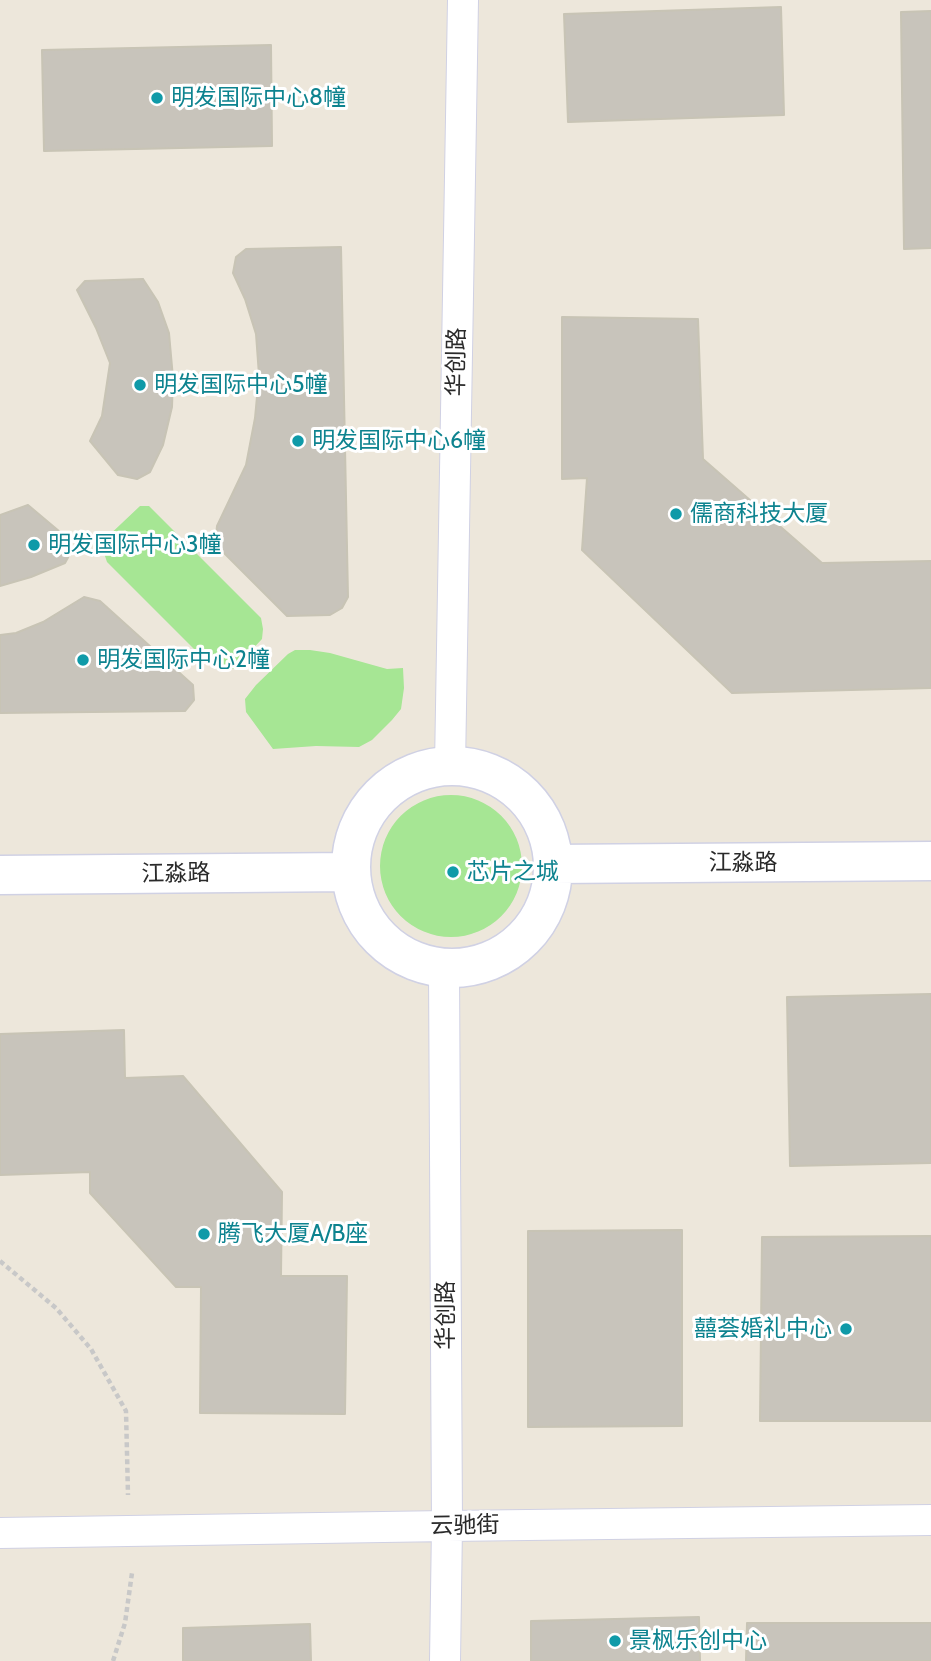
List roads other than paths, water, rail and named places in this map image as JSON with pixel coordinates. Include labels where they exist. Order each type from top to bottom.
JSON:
[{"type":"street","name":"华创路","points":[[450,766],[463,0]]},
{"type":"street","points":[[442,766],[474,768],[504,779],[529,800],[547,830],[554,864],[549,899],[532,930],[506,954],[473,967],[438,969],[404,958],[377,936],[359,909],[351,879],[352,847],[364,817],[384,792],[411,774],[442,766]]},
{"type":"street","name":"江淼路","points":[[554,864],[931,861]]},
{"type":"street","name":"江淼路","points":[[0,875],[351,872]]},
{"type":"street","name":"华创路","points":[[444,968],[447,1526],[445,1661]]},
{"type":"street","name":"云驰街","points":[[0,1533],[931,1520]]},
{"type":"place","name":"明发国际中心8幢","points":[[157,98]]},
{"type":"place","name":"明发国际中心5幢","points":[[140,385]]},
{"type":"place","name":"明发国际中心6幢","points":[[298,441]]},
{"type":"place","name":"儒商科技大厦","points":[[676,514]]},
{"type":"place","name":"明发国际中心3幢","points":[[34,545]]},
{"type":"place","name":"明发国际中心2幢","points":[[83,660]]},
{"type":"place","name":"芯片之城","points":[[453,872]]},
{"type":"place","name":"腾飞大厦A/B座","points":[[204,1234]]},
{"type":"place","name":"囍荟婚礼中心","points":[[846,1329]]},
{"type":"place","name":"景枫乐创中心","points":[[615,1641]]}]
